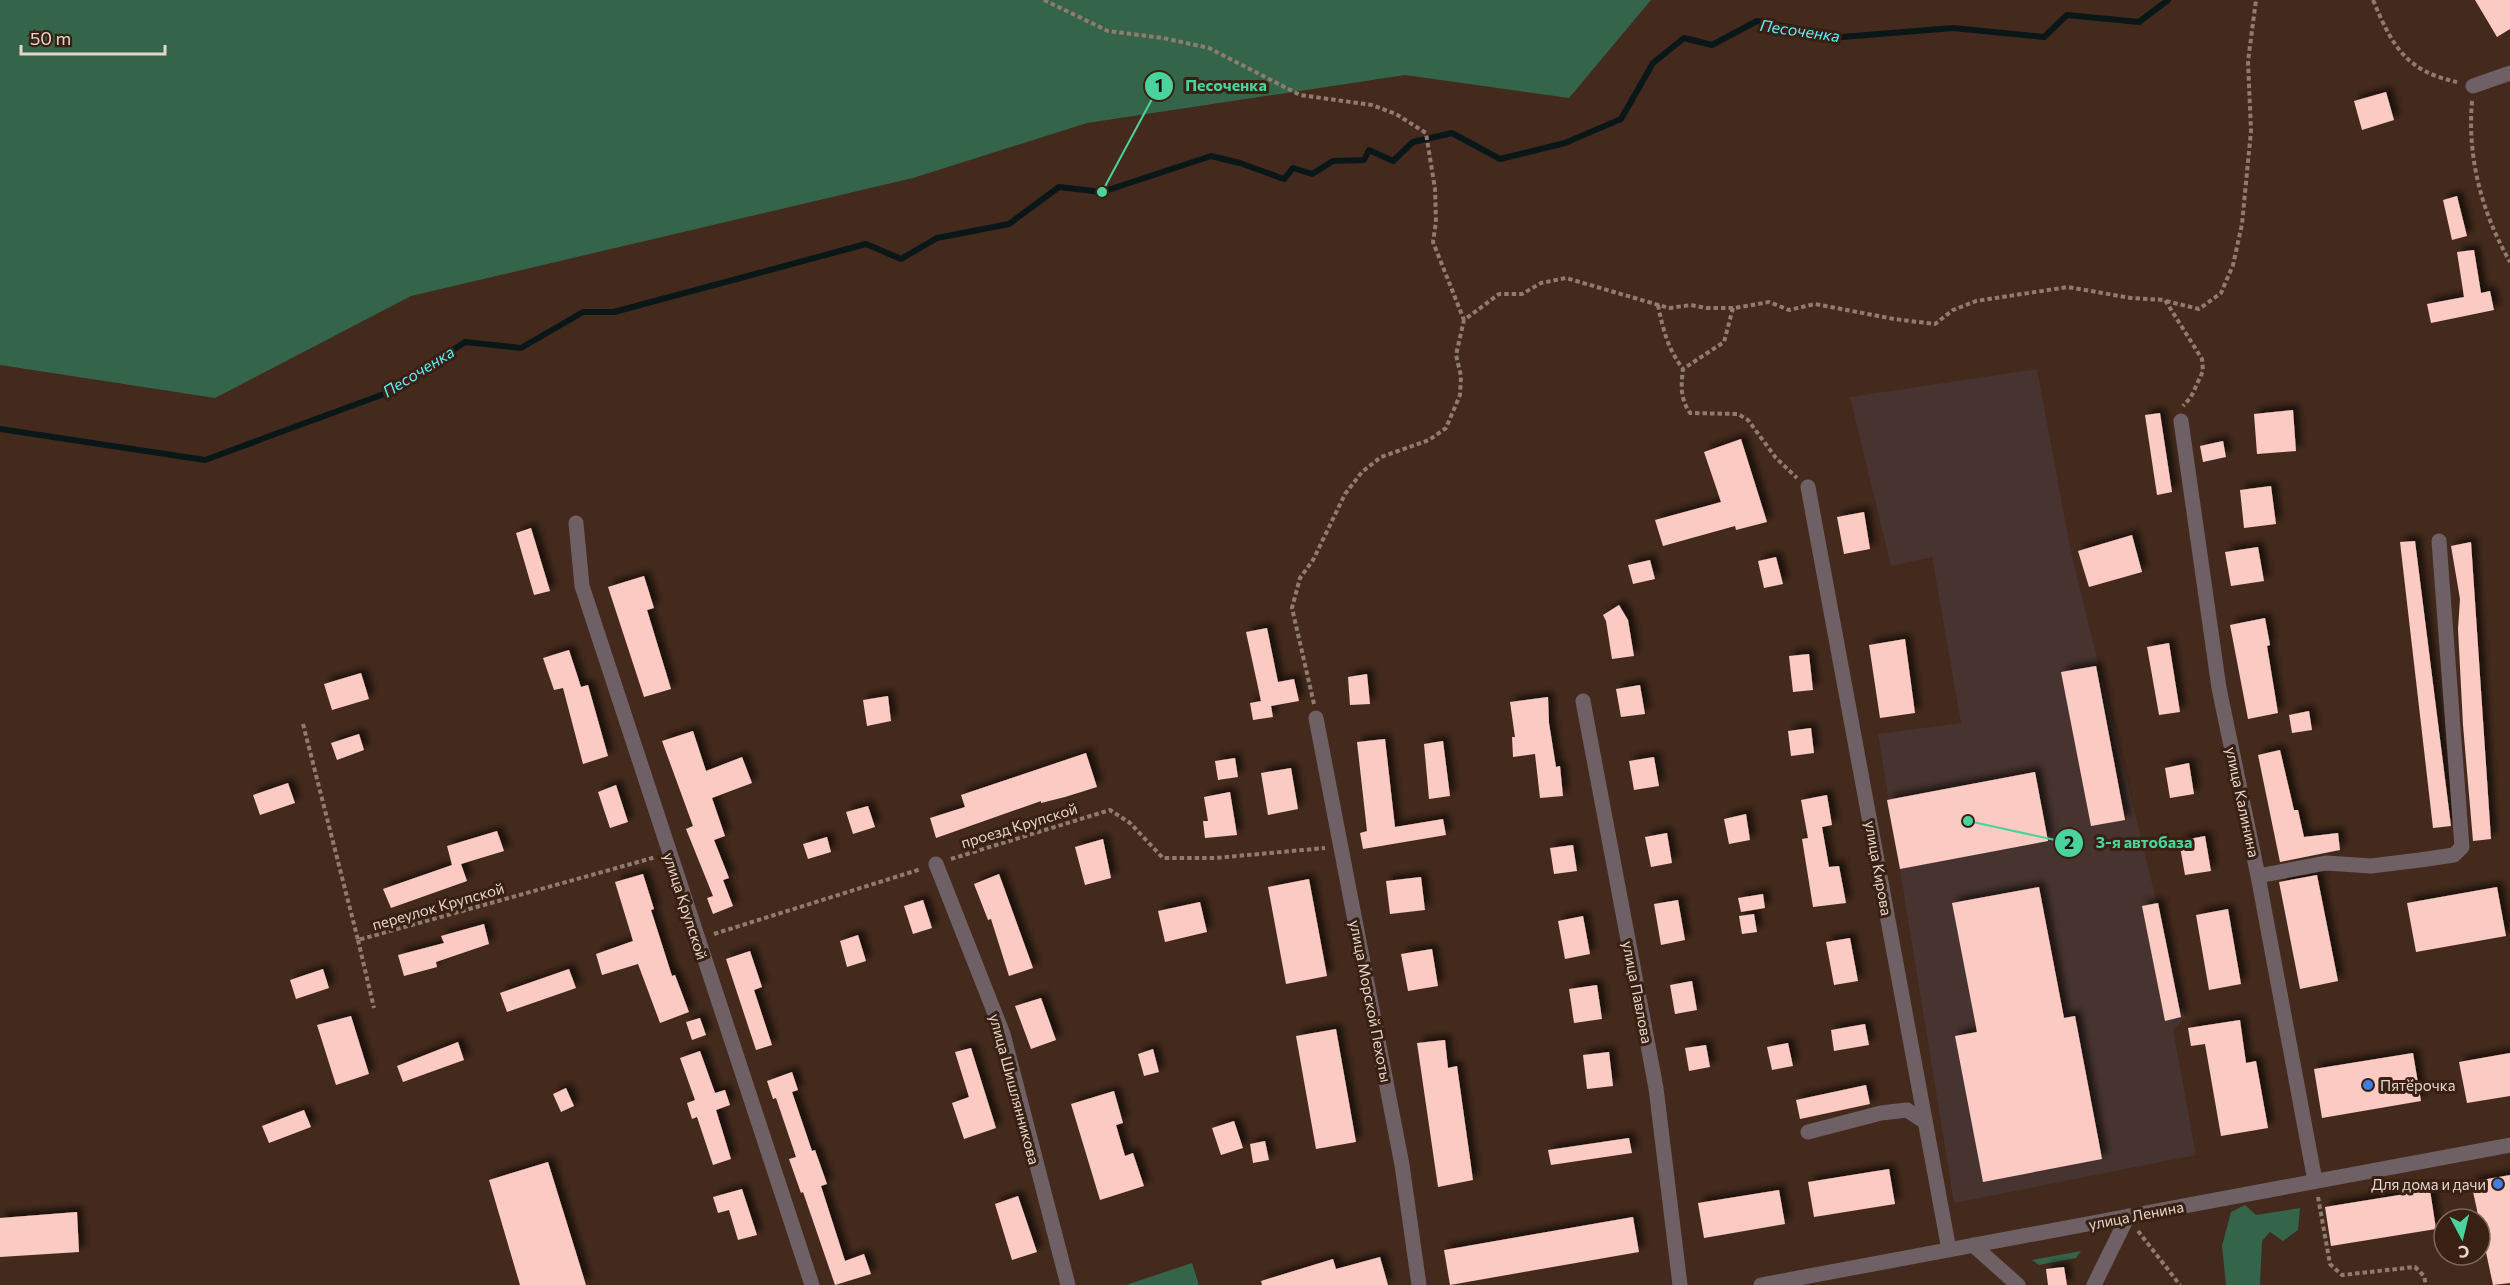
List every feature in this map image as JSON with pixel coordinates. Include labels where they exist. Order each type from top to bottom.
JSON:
[{"type":"street","points":[[2473,86],[2510,73]]},
{"type":"street","name":"улица Калинина","points":[[2181,421],[2219,688],[2258,876],[2315,1181]]},
{"type":"street","name":"улица Кирова","points":[[1808,487],[1949,1250]]},
{"type":"street","name":"улица Крупской","points":[[576,522],[582,586],[812,1285]]},
{"type":"street","points":[[2258,876],[2326,863],[2371,866],[2421,860],[2454,855],[2462,847],[2439,541]]},
{"type":"street","name":"улица Павлова","points":[[1584,701],[1656,1088],[1680,1285]]},
{"type":"street","name":"улица Морской Пехоты","points":[[1316,718],[1402,1165],[1419,1285]]},
{"type":"street","name":"улица Шишлянникова","points":[[936,864],[1003,1034],[1068,1285]]},
{"type":"street","points":[[1808,1132],[1881,1113],[1907,1110],[1925,1122]]},
{"type":"street","name":"улица Ленина","points":[[1761,1285],[1809,1281],[1972,1245],[2510,1145]]},
{"type":"street","points":[[2094,1285],[2128,1216]]},
{"type":"street","points":[[1972,1245],[2018,1285]]},
{"type":"path","points":[[1044,0],[1108,31],[1163,38],[1209,48],[1300,95],[1372,105],[1396,114],[1426,133],[1435,189],[1436,222],[1433,242],[1464,320],[1456,355],[1461,376],[1460,395],[1446,428],[1429,440],[1380,457],[1362,472],[1345,494],[1313,560],[1300,578],[1292,608],[1316,718]]},
{"type":"path","points":[[1464,320],[1499,294],[1522,294],[1541,283],[1566,278],[1669,308],[1691,305],[1706,308],[1733,308],[1769,302],[1789,310],[1815,304],[1893,319],[1935,324],[1953,310],[1976,302],[2068,287],[2131,298],[2165,300],[2199,309],[2221,294],[2233,265],[2242,224],[2251,131],[2248,61],[2256,0]]},
{"type":"path","points":[[2373,0],[2385,29],[2405,60],[2444,80],[2473,86],[2471,107],[2475,179],[2497,240],[2510,262]]},
{"type":"path","points":[[2165,300],[2202,359],[2204,371],[2191,397],[2182,408],[2181,421]]},
{"type":"path","points":[[1658,305],[1664,334],[1672,354],[1683,369],[1681,394],[1690,413],[1738,414],[1748,420],[1776,458],[1808,487]]},
{"type":"path","points":[[1683,369],[1724,342],[1733,308]]},
{"type":"path","name":"переулок Крупской","points":[[303,724],[358,940],[669,853]]},
{"type":"path","name":"проезд Крупской","points":[[697,940],[1110,810],[1130,823],[1163,858],[1215,858],[1341,847]]},
{"type":"path","points":[[358,940],[375,1008]]},
{"type":"path","points":[[2315,1181],[2330,1263],[2342,1275],[2415,1267],[2424,1276],[2426,1285]]},
{"type":"path","points":[[2128,1216],[2180,1285]]},
{"type":"shaded area","points":[[2037,369],[2071,552],[2185,1018],[2173,1029],[2196,1155],[1954,1203],[1878,734],[1961,723],[1932,557],[1891,566],[1850,397]]},
{"type":"green space","points":[[0,0],[1651,0],[1569,98],[1405,75],[1087,123],[913,178],[411,296],[215,398],[0,365]]},
{"type":"green space","points":[[2245,1205],[2256,1215],[2300,1208],[2298,1230],[2283,1241],[2270,1232],[2262,1241],[2260,1285],[2226,1285],[2222,1246],[2231,1212]]},
{"type":"green space","points":[[2081,1251],[2076,1258],[2039,1265],[2032,1260]]},
{"type":"green space","points":[[1192,1263],[1199,1285],[1126,1285]]},
{"type":"building","points":[[2475,0],[2510,0],[2510,29],[2497,37]]},
{"type":"building","points":[[2386,92],[2394,120],[2362,130],[2354,101]]},
{"type":"building","points":[[2457,196],[2467,236],[2452,240],[2443,200]]},
{"type":"building","points":[[2474,250],[2481,293],[2490,291],[2494,310],[2431,323],[2427,304],[2464,297],[2457,252]]},
{"type":"building","points":[[2293,410],[2296,451],[2257,454],[2254,414]]},
{"type":"building","points":[[2160,413],[2172,492],[2157,495],[2145,415]]},
{"type":"building","points":[[1741,439],[1767,522],[1736,530],[1735,526],[1663,546],[1655,520],[1721,502],[1704,452]]},
{"type":"building","points":[[2223,441],[2226,457],[2203,462],[2200,446]]},
{"type":"building","points":[[2271,486],[2276,524],[2244,528],[2240,490]]},
{"type":"building","points":[[1864,512],[1870,549],[1844,554],[1837,517]]},
{"type":"building","points":[[531,528],[550,591],[534,595],[516,533]]},
{"type":"building","points":[[2132,535],[2142,572],[2089,587],[2078,551]]},
{"type":"building","points":[[2415,541],[2451,826],[2433,828],[2400,542]]},
{"type":"building","points":[[2471,542],[2491,839],[2473,841],[2463,725],[2458,629],[2460,599],[2451,546]]},
{"type":"building","points":[[2258,547],[2264,581],[2231,586],[2225,552]]},
{"type":"building","points":[[1776,557],[1783,584],[1764,588],[1758,561]]},
{"type":"building","points":[[1650,560],[1655,579],[1633,584],[1628,565]]},
{"type":"building","points":[[644,576],[654,608],[647,610],[671,689],[644,697],[608,587]]},
{"type":"building","points":[[1619,605],[1628,620],[1634,656],[1612,659],[1603,615]]},
{"type":"building","points":[[2265,618],[2270,645],[2267,646],[2278,713],[2248,719],[2230,625]]},
{"type":"building","points":[[1267,628],[1278,682],[1294,679],[1299,701],[1271,706],[1273,717],[1253,720],[1250,703],[1261,701],[1246,632]]},
{"type":"building","points":[[1905,639],[1915,713],[1880,718],[1869,645]]},
{"type":"building","points":[[2169,643],[2180,712],[2159,715],[2147,647]]},
{"type":"building","points":[[569,650],[581,687],[588,685],[608,756],[583,764],[563,688],[554,690],[543,658]]},
{"type":"building","points":[[1809,654],[1813,690],[1793,692],[1789,656]]},
{"type":"building","points":[[2096,666],[2125,820],[2091,826],[2061,672]]},
{"type":"building","points":[[361,673],[369,699],[332,710],[324,684]]},
{"type":"building","points":[[1367,674],[1370,704],[1350,705],[1348,677]]},
{"type":"building","points":[[1640,685],[1645,714],[1621,717],[1616,689]]},
{"type":"building","points":[[888,696],[891,721],[867,726],[863,700]]},
{"type":"building","points":[[1548,697],[1549,723],[1556,767],[1560,766],[1563,796],[1540,798],[1535,754],[1513,757],[1512,737],[1515,737],[1510,702]]},
{"type":"building","points":[[2309,711],[2312,730],[2292,733],[2289,715]]},
{"type":"building","points":[[1811,728],[1814,753],[1791,756],[1788,731]]},
{"type":"building","points":[[693,731],[706,771],[742,757],[752,783],[712,798],[725,836],[714,840],[729,878],[723,880],[733,906],[713,914],[707,898],[713,896],[686,829],[693,826],[662,741]]},
{"type":"building","points":[[359,734],[364,750],[337,760],[331,743]]},
{"type":"building","points":[[1385,739],[1395,827],[1443,819],[1446,835],[1363,849],[1360,833],[1367,831],[1357,742]]},
{"type":"building","points":[[1443,741],[1450,796],[1429,799],[1424,744]]},
{"type":"building","points":[[2280,750],[2294,810],[2298,810],[2304,837],[2338,833],[2340,850],[2280,862],[2258,755]]},
{"type":"building","points":[[1086,753],[1097,787],[1041,803],[1041,801],[936,838],[930,818],[965,807],[961,795]]},
{"type":"building","points":[[1654,757],[1659,786],[1634,790],[1629,761]]},
{"type":"building","points":[[1235,758],[1238,777],[1218,780],[1215,761]]},
{"type":"building","points":[[2189,763],[2194,794],[2170,798],[2165,768]]},
{"type":"building","points":[[1291,768],[1298,809],[1268,815],[1261,773]]},
{"type":"building","points":[[2035,772],[2048,841],[1900,869],[1887,800]]},
{"type":"building","points":[[288,783],[295,803],[260,815],[253,795]]},
{"type":"building","points":[[616,785],[628,822],[610,828],[598,792]]},
{"type":"building","points":[[1230,792],[1237,835],[1205,838],[1203,821],[1208,821],[1204,797]]},
{"type":"building","points":[[1827,795],[1832,825],[1822,827],[1829,867],[1839,866],[1846,903],[1813,907],[1802,839],[1808,838],[1801,800]]},
{"type":"building","points":[[868,806],[875,827],[853,834],[846,812]]},
{"type":"building","points":[[1746,814],[1750,840],[1729,844],[1724,819]]},
{"type":"building","points":[[497,831],[504,851],[461,864],[467,881],[391,908],[383,889],[452,865],[447,846]]},
{"type":"building","points":[[1667,833],[1672,863],[1651,867],[1645,837]]},
{"type":"building","points":[[2205,836],[2211,871],[2185,875],[2179,841]]},
{"type":"building","points":[[827,837],[831,852],[808,859],[803,844]]},
{"type":"building","points":[[1103,839],[1111,878],[1085,885],[1075,847]]},
{"type":"building","points":[[1573,845],[1577,871],[1554,874],[1550,848]]},
{"type":"building","points":[[643,874],[654,909],[651,910],[672,976],[675,975],[689,1012],[660,1023],[638,964],[602,975],[596,954],[633,941],[615,882]]},
{"type":"building","points":[[999,874],[1033,968],[1009,976],[991,919],[988,920],[974,884]]},
{"type":"building","points":[[2317,875],[2338,981],[2300,989],[2279,882]]},
{"type":"building","points":[[1421,877],[1425,910],[1390,914],[1386,881]]},
{"type":"building","points":[[1309,879],[1327,976],[1286,984],[1268,887]]},
{"type":"building","points":[[2039,887],[2064,1018],[2075,1016],[2102,1159],[1983,1182],[1955,1036],[1977,1032],[1952,903]]},
{"type":"building","points":[[2497,887],[2506,936],[2416,952],[2407,903]]},
{"type":"building","points":[[1763,894],[1765,908],[1741,912],[1738,898]]},
{"type":"building","points":[[923,900],[932,928],[913,934],[904,906]]},
{"type":"building","points":[[1678,900],[1685,940],[1661,945],[1654,904]]},
{"type":"building","points":[[1200,902],[1207,932],[1165,942],[1158,911]]},
{"type":"building","points":[[2158,903],[2181,1017],[2165,1021],[2142,906]]},
{"type":"building","points":[[2228,909],[2241,984],[2209,990],[2196,915]]},
{"type":"building","points":[[1754,914],[1757,932],[1742,934],[1739,916]]},
{"type":"building","points":[[1583,916],[1590,954],[1565,959],[1558,921]]},
{"type":"building","points":[[484,924],[489,944],[436,962],[437,967],[404,976],[398,955],[444,943],[441,936]]},
{"type":"building","points":[[858,935],[866,961],[847,967],[840,941]]},
{"type":"building","points":[[1850,938],[1858,981],[1834,985],[1826,942]]},
{"type":"building","points":[[1432,949],[1438,986],[1408,991],[1401,954]]},
{"type":"building","points":[[750,951],[762,987],[754,990],[772,1045],[756,1050],[726,959]]},
{"type":"building","points":[[323,969],[329,988],[296,999],[290,980]]},
{"type":"building","points":[[569,969],[576,988],[507,1012],[500,993]]},
{"type":"building","points":[[1692,981],[1697,1010],[1675,1014],[1670,985]]},
{"type":"building","points":[[1597,985],[1602,1019],[1574,1023],[1569,989]]},
{"type":"building","points":[[1041,998],[1056,1040],[1031,1049],[1015,1006]]},
{"type":"building","points":[[351,1016],[369,1074],[336,1085],[317,1025]]},
{"type":"building","points":[[700,1018],[706,1035],[692,1040],[686,1022]]},
{"type":"building","points":[[2240,1020],[2246,1063],[2256,1061],[2268,1128],[2221,1136],[2205,1044],[2191,1046],[2188,1028]]},
{"type":"building","points":[[1865,1024],[1869,1045],[1834,1051],[1831,1030]]},
{"type":"building","points":[[1336,1029],[1356,1142],[1316,1149],[1296,1036]]},
{"type":"building","points":[[1445,1040],[1448,1068],[1457,1066],[1473,1180],[1438,1187],[1417,1043]]},
{"type":"building","points":[[458,1042],[464,1060],[403,1082],[397,1066]]},
{"type":"building","points":[[1788,1043],[1793,1066],[1772,1070],[1767,1047]]},
{"type":"building","points":[[1706,1045],[1710,1067],[1689,1071],[1685,1048]]},
{"type":"building","points":[[971,1048],[996,1128],[964,1139],[952,1103],[969,1097],[955,1052]]},
{"type":"building","points":[[1153,1049],[1159,1072],[1144,1076],[1138,1054]]},
{"type":"building","points":[[700,1051],[715,1093],[725,1090],[730,1105],[716,1110],[731,1159],[713,1165],[697,1117],[692,1119],[687,1103],[695,1100],[680,1058]]},
{"type":"building","points":[[1609,1052],[1613,1086],[1587,1089],[1583,1055]]},
{"type":"building","name":"Пятёрочка","points":[[2413,1053],[2421,1101],[2322,1118],[2314,1069]]},
{"type":"building","points":[[2510,1053],[2510,1096],[2467,1103],[2459,1062]]},
{"type":"building","points":[[792,1072],[798,1090],[792,1092],[812,1151],[815,1150],[827,1184],[821,1186],[845,1261],[864,1254],[871,1274],[835,1285],[803,1192],[801,1193],[789,1159],[796,1157],[776,1098],[773,1099],[767,1081]]},
{"type":"building","points":[[1866,1085],[1870,1104],[1800,1119],[1796,1100]]},
{"type":"building","points":[[566,1088],[574,1106],[561,1112],[553,1094]]},
{"type":"building","points":[[1114,1091],[1123,1123],[1116,1125],[1125,1156],[1133,1153],[1144,1186],[1100,1200],[1071,1104]]},
{"type":"building","points":[[304,1110],[311,1127],[269,1143],[262,1126]]},
{"type":"building","points":[[1234,1121],[1243,1148],[1221,1155],[1212,1128]]},
{"type":"building","points":[[1629,1138],[1632,1153],[1551,1165],[1548,1150]]},
{"type":"building","points":[[1265,1141],[1269,1160],[1253,1163],[1250,1144]]},
{"type":"building","points":[[548,1162],[586,1285],[520,1285],[489,1180]]},
{"type":"building","points":[[1889,1169],[1895,1204],[1814,1217],[1808,1182]]},
{"type":"building","points":[[2510,1175],[2510,1283],[2493,1285],[2489,1267],[2492,1267],[2492,1207],[2476,1207],[2471,1182]]},
{"type":"building","points":[[742,1189],[757,1235],[738,1240],[729,1210],[718,1213],[713,1197]]},
{"type":"building","points":[[1779,1190],[1785,1224],[1704,1238],[1698,1203]]},
{"type":"building","points":[[2430,1190],[2432,1230],[2331,1246],[2325,1207]]},
{"type":"building","points":[[1018,1196],[1037,1252],[1012,1260],[995,1204]]},
{"type":"building","points":[[77,1212],[79,1252],[0,1257],[0,1218]]},
{"type":"building","points":[[1633,1217],[1639,1252],[1450,1285],[1444,1250]]},
{"type":"building","points":[[1380,1257],[1388,1285],[1262,1285],[1261,1281],[1333,1259],[1336,1269]]},
{"type":"building","points":[[2064,1267],[2067,1285],[2048,1285],[2046,1269]]},
{"type":"waterway","name":"Песоченка","points":[[0,429],[205,460],[392,391],[465,342],[521,348],[583,312],[614,312],[866,244],[901,259],[937,238],[1009,224],[1059,187],[1102,192],[1211,156],[1240,163],[1284,179],[1293,168],[1312,174],[1333,161],[1364,160],[1369,150],[1393,161],[1413,142],[1452,133],[1500,159],[1565,143],[1621,119],[1653,63],[1684,38],[1712,45],[1757,21],[1842,37],[1953,28],[2044,37],[2067,15],[2139,22],[2168,0]]},
{"type":"place","name":"Песоченка","points":[[1102,192]]},
{"type":"place","name":"3-я автобаза","points":[[1968,821]]},
{"type":"place","name":"Пятёрочка","points":[[2368,1085]]},
{"type":"place","name":"Для дома и дачи","points":[[2498,1184]]}]
